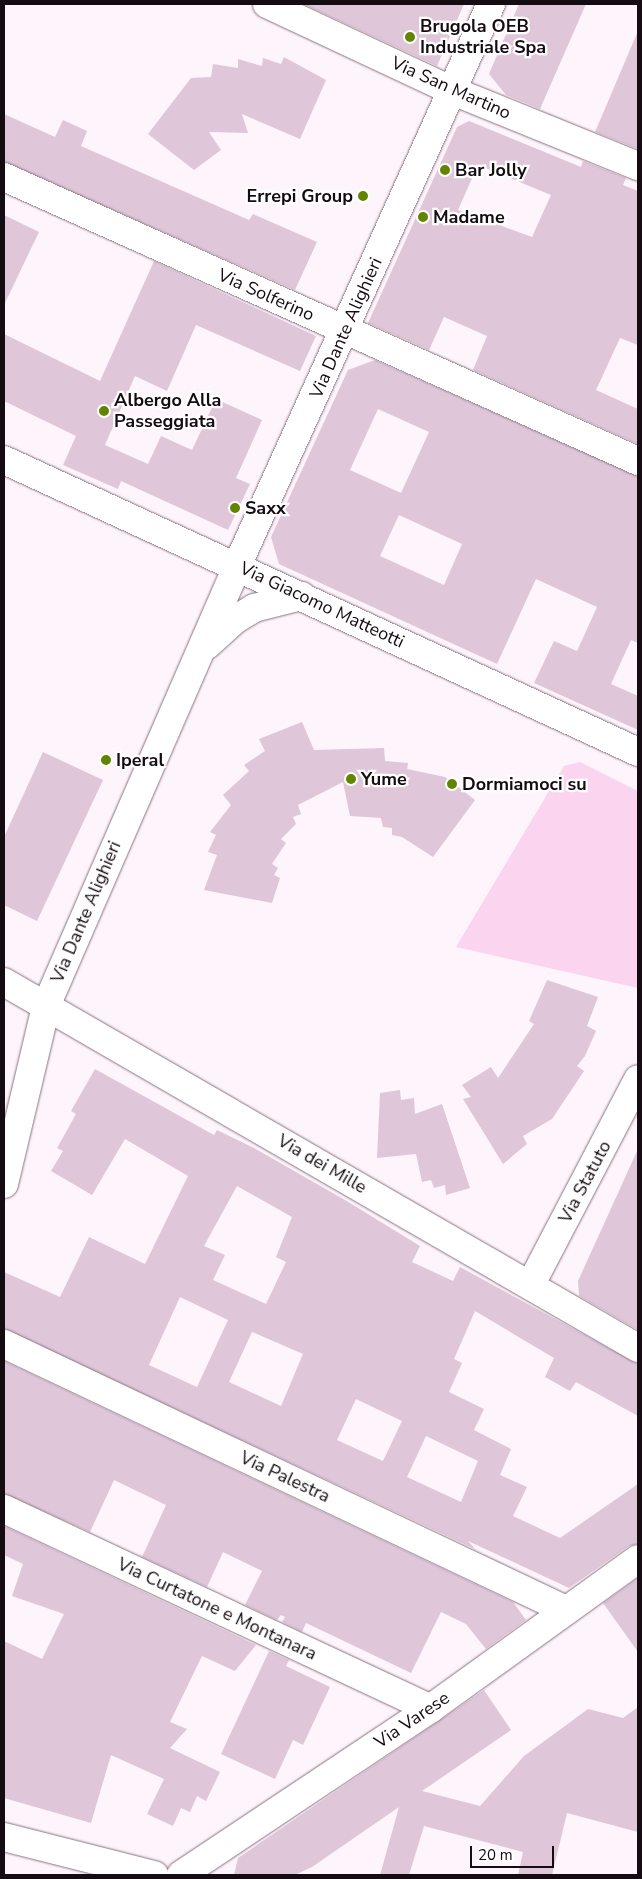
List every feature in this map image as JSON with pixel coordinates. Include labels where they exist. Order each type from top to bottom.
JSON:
[{"type":"street","name":"Via San Martino","points":[[267,4],[453,91],[638,166]]},
{"type":"street","name":"Via Dante Alighieri","points":[[4,1184],[46,1006],[237,566],[346,331],[491,4]]},
{"type":"street","name":"Via Solferino","points":[[4,177],[638,461]]},
{"type":"street","name":"Via Giacomo Matteotti","points":[[4,460],[638,752]]},
{"type":"street","name":"Via Dante Alighieri","points":[[200,651],[243,614],[301,596]]},
{"type":"street","name":"Via dei Mille","points":[[4,982],[531,1284],[638,1348]]},
{"type":"street","name":"Via Statuto","points":[[531,1284],[638,1079]]},
{"type":"street","name":"Via Palestra","points":[[4,1344],[566,1610]]},
{"type":"street","name":"Via Curtatone e Montanara","points":[[4,1509],[430,1709]]},
{"type":"street","name":"Via Varese","points":[[181,1875],[430,1709],[638,1558]]},
{"type":"street","points":[[4,1837],[154,1875]]},
{"type":"shaded area","points":[[580,762],[638,791],[638,988],[456,947],[564,766]]},
{"type":"building","name":"Brugola OEB Industriale Spa","points":[[303,4],[464,4],[437,66]]},
{"type":"building","points":[[519,4],[586,4],[540,109],[506,95],[489,74]]},
{"type":"building","points":[[638,31],[638,149],[595,132]]},
{"type":"building","points":[[284,57],[326,80],[300,139],[242,114],[248,133],[209,132],[221,150],[194,170],[148,134],[191,78],[211,77],[213,64],[238,68],[238,59],[262,66],[263,58],[281,64]]},
{"type":"building","points":[[4,114],[55,137],[63,120],[87,131],[81,146],[249,220],[253,214],[317,242],[295,290],[4,162]]},
{"type":"building","points":[[469,121],[581,167],[583,161],[626,178],[623,185],[638,191],[638,345],[620,338],[596,390],[638,409],[638,444],[473,370],[487,336],[444,317],[429,350],[368,323],[457,127]],"holes":[[[478,165],[551,195],[532,237],[458,210]]]},
{"type":"building","points":[[4,215],[39,232],[4,305]]},
{"type":"building","points":[[154,261],[316,336],[300,371],[196,325],[167,391],[135,376],[105,445],[148,464],[161,436],[192,450],[216,399],[262,420],[236,478],[250,484],[228,530],[121,481],[118,489],[63,465],[76,436],[4,401],[4,334],[100,381]]},
{"type":"building","points":[[375,360],[638,476],[638,643],[631,640],[611,684],[638,696],[638,730],[534,683],[554,641],[577,651],[597,607],[536,579],[497,664],[279,564],[271,537],[348,370]],"holes":[[[378,409],[429,432],[401,493],[350,470]],[[399,515],[462,544],[444,585],[380,556]]]},
{"type":"building","points":[[302,722],[314,750],[384,748],[385,761],[408,763],[407,769],[445,777],[475,800],[433,857],[402,837],[392,835],[392,828],[383,827],[381,818],[350,816],[343,782],[298,805],[301,814],[293,817],[296,824],[281,839],[286,843],[272,864],[278,868],[274,875],[280,878],[272,903],[204,890],[217,855],[208,852],[216,835],[210,832],[231,805],[223,795],[249,771],[244,765],[265,751],[259,739]]},
{"type":"building","points":[[43,752],[103,780],[37,921],[4,905],[4,837]]},
{"type":"building","points":[[547,980],[598,997],[587,1026],[596,1031],[585,1056],[577,1066],[584,1071],[552,1119],[523,1136],[527,1144],[503,1164],[463,1099],[471,1097],[462,1085],[491,1067],[498,1078],[534,1024],[529,1021]]},
{"type":"building","points":[[95,1069],[214,1135],[217,1130],[254,1148],[345,1200],[420,1246],[412,1262],[453,1281],[460,1267],[638,1364],[638,1416],[576,1382],[570,1391],[545,1377],[554,1358],[475,1311],[454,1359],[462,1363],[449,1392],[484,1409],[474,1430],[511,1449],[500,1475],[527,1487],[513,1516],[560,1538],[638,1484],[638,1544],[629,1546],[569,1588],[468,1541],[475,1549],[4,1329],[4,1272],[60,1297],[89,1237],[145,1264],[188,1176],[125,1139],[92,1195],[51,1171],[63,1151],[57,1148],[76,1114],[71,1111]],"holes":[[[237,1186],[292,1217],[276,1257],[286,1262],[266,1304],[213,1280],[225,1255],[204,1246]],[[180,1297],[228,1320],[197,1387],[149,1365]],[[252,1332],[303,1354],[281,1406],[229,1382]],[[356,1399],[402,1421],[383,1461],[337,1440]],[[426,1436],[478,1461],[461,1502],[407,1477]]]},
{"type":"building","points":[[400,1090],[401,1100],[414,1098],[415,1114],[442,1104],[470,1188],[446,1195],[445,1185],[434,1188],[431,1180],[422,1182],[416,1154],[377,1158],[380,1093]]},
{"type":"building","points":[[638,1149],[638,1330],[579,1296],[578,1281]]},
{"type":"building","points":[[4,1361],[513,1602],[526,1620],[486,1649],[466,1624],[441,1612],[411,1673],[306,1623],[302,1632],[282,1622],[285,1617],[281,1615],[277,1620],[245,1605],[262,1571],[223,1552],[207,1587],[142,1557],[166,1505],[114,1480],[90,1532],[4,1494]]},
{"type":"building","points":[[4,1526],[256,1645],[235,1671],[202,1656],[170,1722],[187,1729],[170,1748],[220,1772],[206,1801],[197,1796],[190,1812],[181,1808],[173,1826],[147,1814],[164,1779],[111,1755],[91,1823],[4,1798],[4,1641],[42,1659],[64,1614],[12,1596],[23,1564],[4,1555]]},
{"type":"building","points":[[638,1578],[638,1652],[603,1603]]},
{"type":"building","points":[[269,1651],[289,1660],[286,1666],[330,1687],[303,1745],[293,1740],[275,1779],[221,1754]]},
{"type":"building","points":[[484,1690],[511,1730],[422,1791],[480,1806],[524,1756],[588,1709],[623,1718],[638,1707],[638,1832],[567,1813],[552,1875],[518,1875],[523,1852],[424,1826],[409,1875],[380,1875],[399,1807],[312,1867],[295,1875],[234,1875],[238,1858]]},
{"type":"place","name":"Brugola OEB Industriale Spa","points":[[410,37]]},
{"type":"place","name":"Bar Jolly","points":[[445,170]]},
{"type":"place","name":"Errepi Group","points":[[363,196]]},
{"type":"place","name":"Madame","points":[[423,217]]},
{"type":"place","name":"Albergo Alla Passeggiata","points":[[104,411]]},
{"type":"place","name":"Saxx","points":[[235,508]]},
{"type":"place","name":"Iperal","points":[[106,760]]},
{"type":"place","name":"Yume","points":[[351,779]]},
{"type":"place","name":"Dormiamoci su","points":[[452,784]]}]
